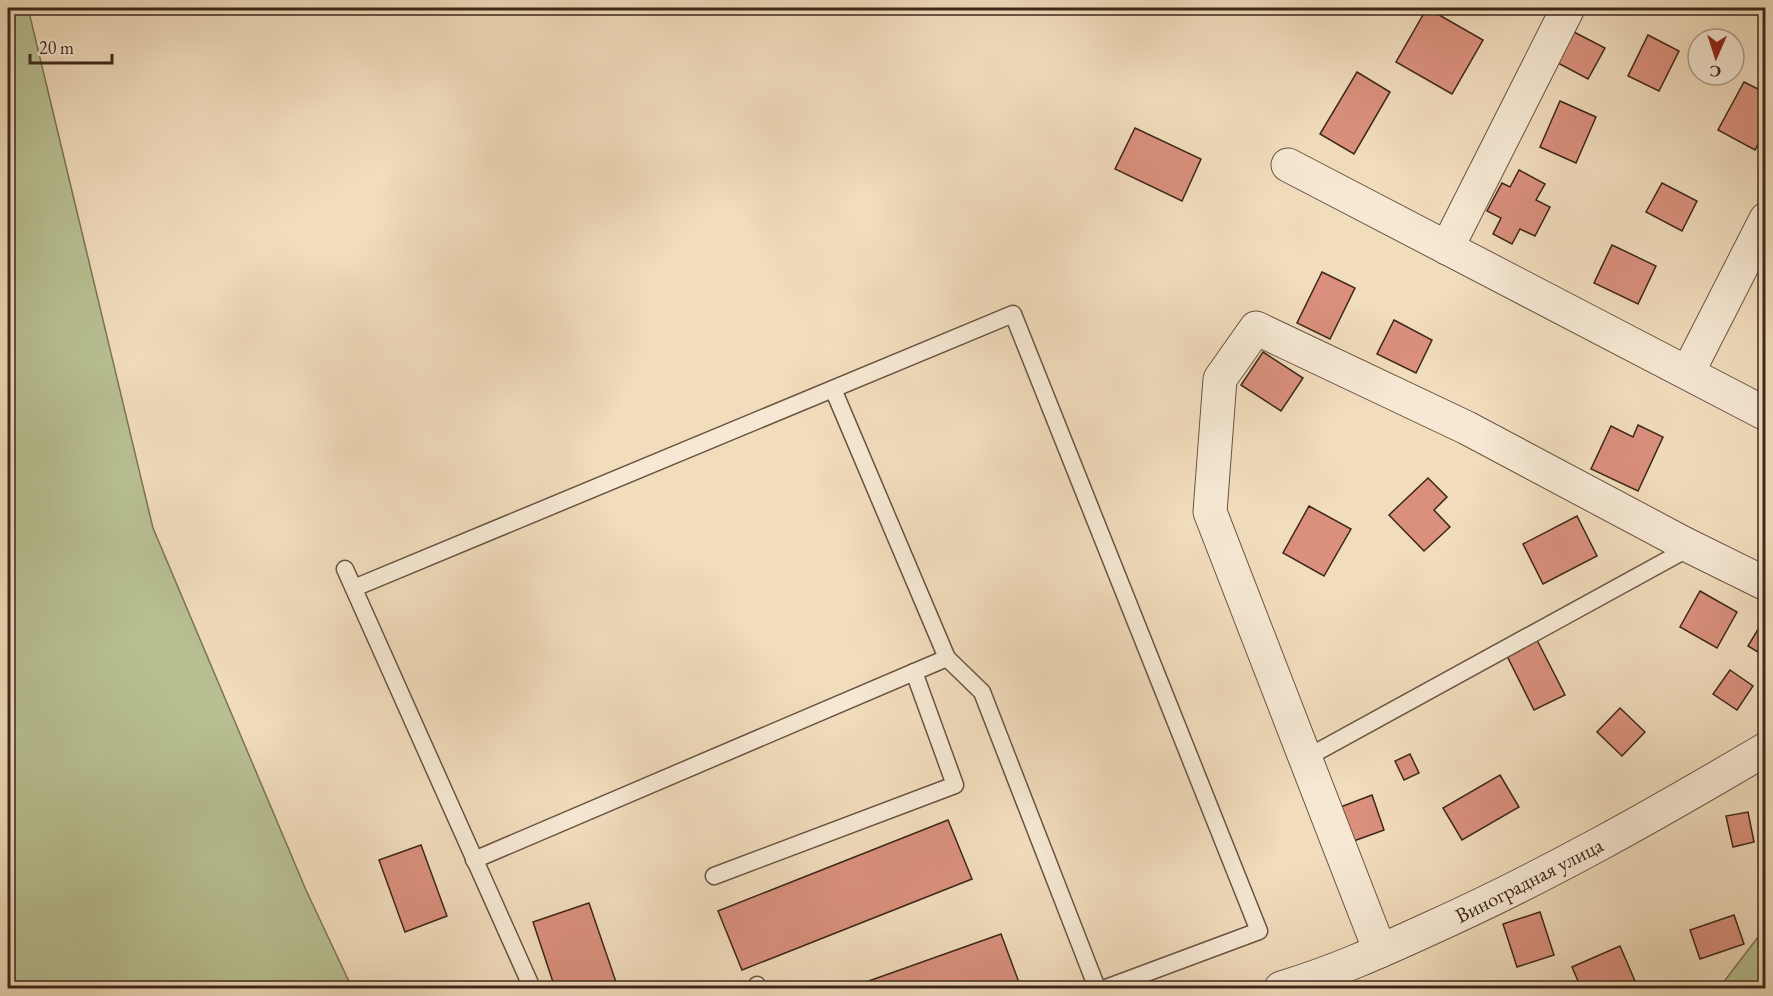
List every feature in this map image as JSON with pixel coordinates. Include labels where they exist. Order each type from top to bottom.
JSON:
[{"type":"street","points":[[1447,248],[1568,8]]},
{"type":"street","points":[[1288,165],[1766,414]]},
{"type":"street","points":[[1688,372],[1766,219]]},
{"type":"street","points":[[1380,951],[1210,512],[1220,379],[1256,328],[1467,428],[1691,547],[1766,584]]},
{"type":"street","name":"Виноградная улица","points":[[1281,988],[1380,951],[1491,902],[1622,833],[1766,749]]},
{"type":"lane","points":[[354,588],[1013,314],[1259,931],[1106,988]]},
{"type":"lane","points":[[833,389],[947,658],[982,692],[1097,988]]},
{"type":"lane","points":[[1305,758],[1691,547]]},
{"type":"lane","points":[[345,569],[532,988]]},
{"type":"lane","points":[[474,860],[947,658]]},
{"type":"lane","points":[[714,876],[955,785],[914,672]]},
{"type":"green space","points":[[8,8],[28,8],[153,528],[306,890],[352,988],[8,988]]},
{"type":"green space","points":[[1765,928],[1765,988],[1719,988]]},
{"type":"building","points":[[1427,8],[1483,40],[1452,94],[1396,62]]},
{"type":"building","points":[[1572,31],[1605,48],[1588,79],[1556,62]]},
{"type":"building","points":[[1648,35],[1679,51],[1659,91],[1628,76]]},
{"type":"building","points":[[1357,72],[1390,92],[1354,154],[1320,134]]},
{"type":"building","points":[[1746,83],[1766,93],[1766,131],[1755,150],[1718,130],[1741,87],[1746,87]]},
{"type":"building","points":[[1560,101],[1596,117],[1576,163],[1540,147]]},
{"type":"building","points":[[1135,128],[1201,159],[1182,201],[1115,169]]},
{"type":"building","points":[[1519,170],[1545,184],[1536,200],[1550,207],[1535,236],[1520,229],[1512,244],[1493,234],[1501,218],[1487,211],[1502,183],[1510,187]]},
{"type":"building","points":[[1662,183],[1697,201],[1682,231],[1646,212]]},
{"type":"building","points":[[1612,245],[1656,266],[1638,304],[1594,283]]},
{"type":"building","points":[[1322,272],[1355,288],[1330,339],[1297,323]]},
{"type":"building","points":[[1394,320],[1432,340],[1416,373],[1377,354]]},
{"type":"building","points":[[1263,352],[1303,378],[1281,411],[1241,385]]},
{"type":"building","points":[[1638,425],[1663,437],[1638,491],[1591,469],[1611,426],[1633,437]]},
{"type":"building","points":[[1428,478],[1447,497],[1434,510],[1450,527],[1424,551],[1389,515]]},
{"type":"building","points":[[1309,506],[1351,529],[1324,576],[1283,553]]},
{"type":"building","points":[[1577,516],[1597,556],[1543,584],[1523,544]]},
{"type":"building","points":[[1700,591],[1737,612],[1717,648],[1680,627]]},
{"type":"building","points":[[1766,616],[1766,657],[1748,646]]},
{"type":"building","points":[[1537,640],[1565,695],[1534,710],[1507,656]]},
{"type":"building","points":[[1730,670],[1753,686],[1737,710],[1713,694]]},
{"type":"building","points":[[1620,708],[1645,732],[1622,756],[1597,732]]},
{"type":"building","points":[[1410,754],[1419,773],[1404,780],[1395,761]]},
{"type":"building","points":[[1500,775],[1519,807],[1462,840],[1443,808]]},
{"type":"building","points":[[1372,795],[1384,830],[1351,842],[1338,808]]},
{"type":"building","points":[[1748,812],[1754,842],[1733,847],[1726,816]]},
{"type":"building","points":[[948,820],[972,879],[742,970],[718,911]]},
{"type":"building","points":[[421,845],[447,916],[405,932],[379,860]]},
{"type":"building","points":[[589,903],[618,988],[555,988],[533,922]]},
{"type":"building","points":[[1540,912],[1554,955],[1517,967],[1503,924]]},
{"type":"building","points":[[1734,915],[1744,944],[1700,959],[1690,930]]},
{"type":"building","points":[[1001,934],[1021,988],[849,988]]},
{"type":"building","points":[[1620,946],[1635,981],[1617,988],[1581,988],[1572,967]]}]
